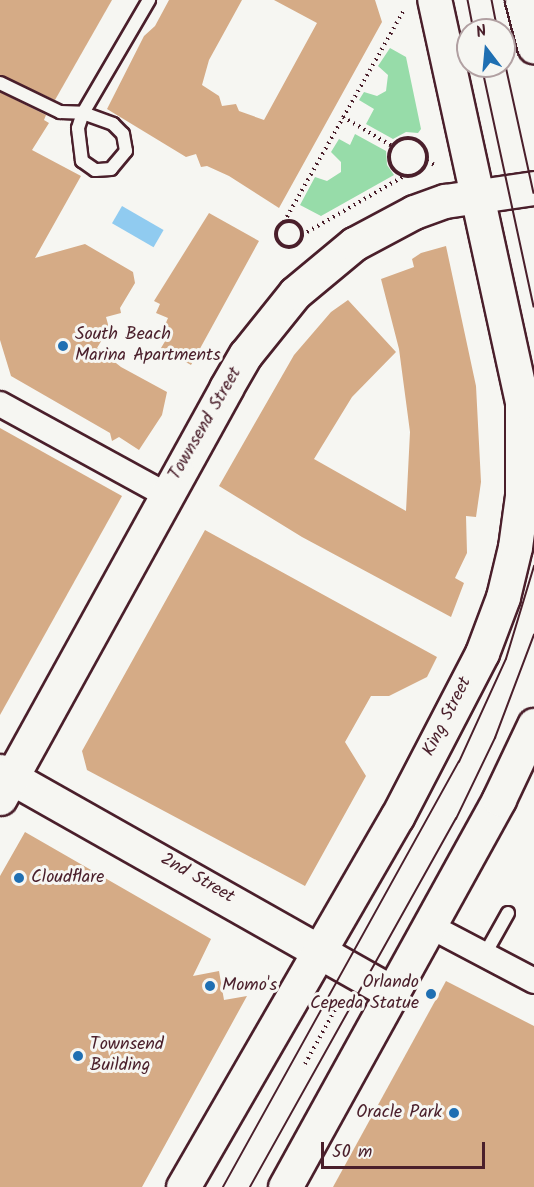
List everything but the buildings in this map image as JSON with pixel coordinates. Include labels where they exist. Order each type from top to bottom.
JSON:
[{"type":"main road","points":[[522,0],[534,46]]},
{"type":"main road","name":"King Street","points":[[183,1187],[321,952],[482,653],[503,597],[515,547],[522,496],[522,402],[478,196],[419,5]]},
{"type":"main road","name":"Townsend Street","points":[[4,782],[246,354],[296,293],[330,262],[385,225],[445,201],[534,188]]},
{"type":"main road","points":[[285,1187],[499,799],[534,725]]},
{"type":"main road","name":"2nd Street","points":[[4,782],[391,992]]},
{"type":"street","points":[[0,404],[166,495]]},
{"type":"street","points":[[428,925],[534,981]]},
{"type":"lane","points":[[0,83],[60,112],[83,113],[113,124],[123,134],[126,151],[111,169],[95,170],[78,154],[78,128],[83,113],[149,0]]},
{"type":"lane","points":[[485,954],[508,914]]},
{"type":"path","points":[[404,176],[391,166],[388,156],[392,146],[401,138],[418,140],[426,149],[427,161],[421,171],[404,176],[302,235],[295,245],[283,246],[276,236],[343,117],[419,5]]},
{"type":"path","points":[[343,117],[392,146]]},
{"type":"path","points":[[427,161],[437,166]]},
{"type":"path","points":[[284,222],[297,223],[302,235]]},
{"type":"path","points":[[304,1064],[337,1006]]},
{"type":"green space","points":[[390,48],[406,57],[421,129],[418,133],[406,132],[393,139],[366,124],[374,109],[359,100],[364,92],[377,96],[386,91],[388,75],[378,66]]},
{"type":"green space","points":[[355,134],[386,151],[387,165],[394,175],[321,216],[300,205],[315,177],[327,181],[341,172],[341,162],[331,152],[339,139],[350,145]]},
{"type":"water","points":[[122,206],[164,230],[154,247],[112,223]]},
{"type":"tram line","points":[[468,0],[472,18]]},
{"type":"tram line","points":[[492,0],[496,18]]},
{"type":"tram line","points":[[485,78],[534,306]]},
{"type":"tram line","points":[[509,78],[534,193]]},
{"type":"tram line","points":[[223,1187],[459,762],[506,659],[534,566]]},
{"type":"tram line","points":[[250,1187],[456,819],[495,738],[534,635]]},
{"type":"place","name":"South Beach Marina Apartments","points":[[63,346]]},
{"type":"place","name":"Cloudflare","points":[[19,878]]},
{"type":"place","name":"Momo's","points":[[210,986]]},
{"type":"place","name":"Orlando Cepeda Statue","points":[[431,994]]},
{"type":"place","name":"Townsend Building","points":[[78,1056]]},
{"type":"place","name":"Oracle Park","points":[[454,1113]]}]
